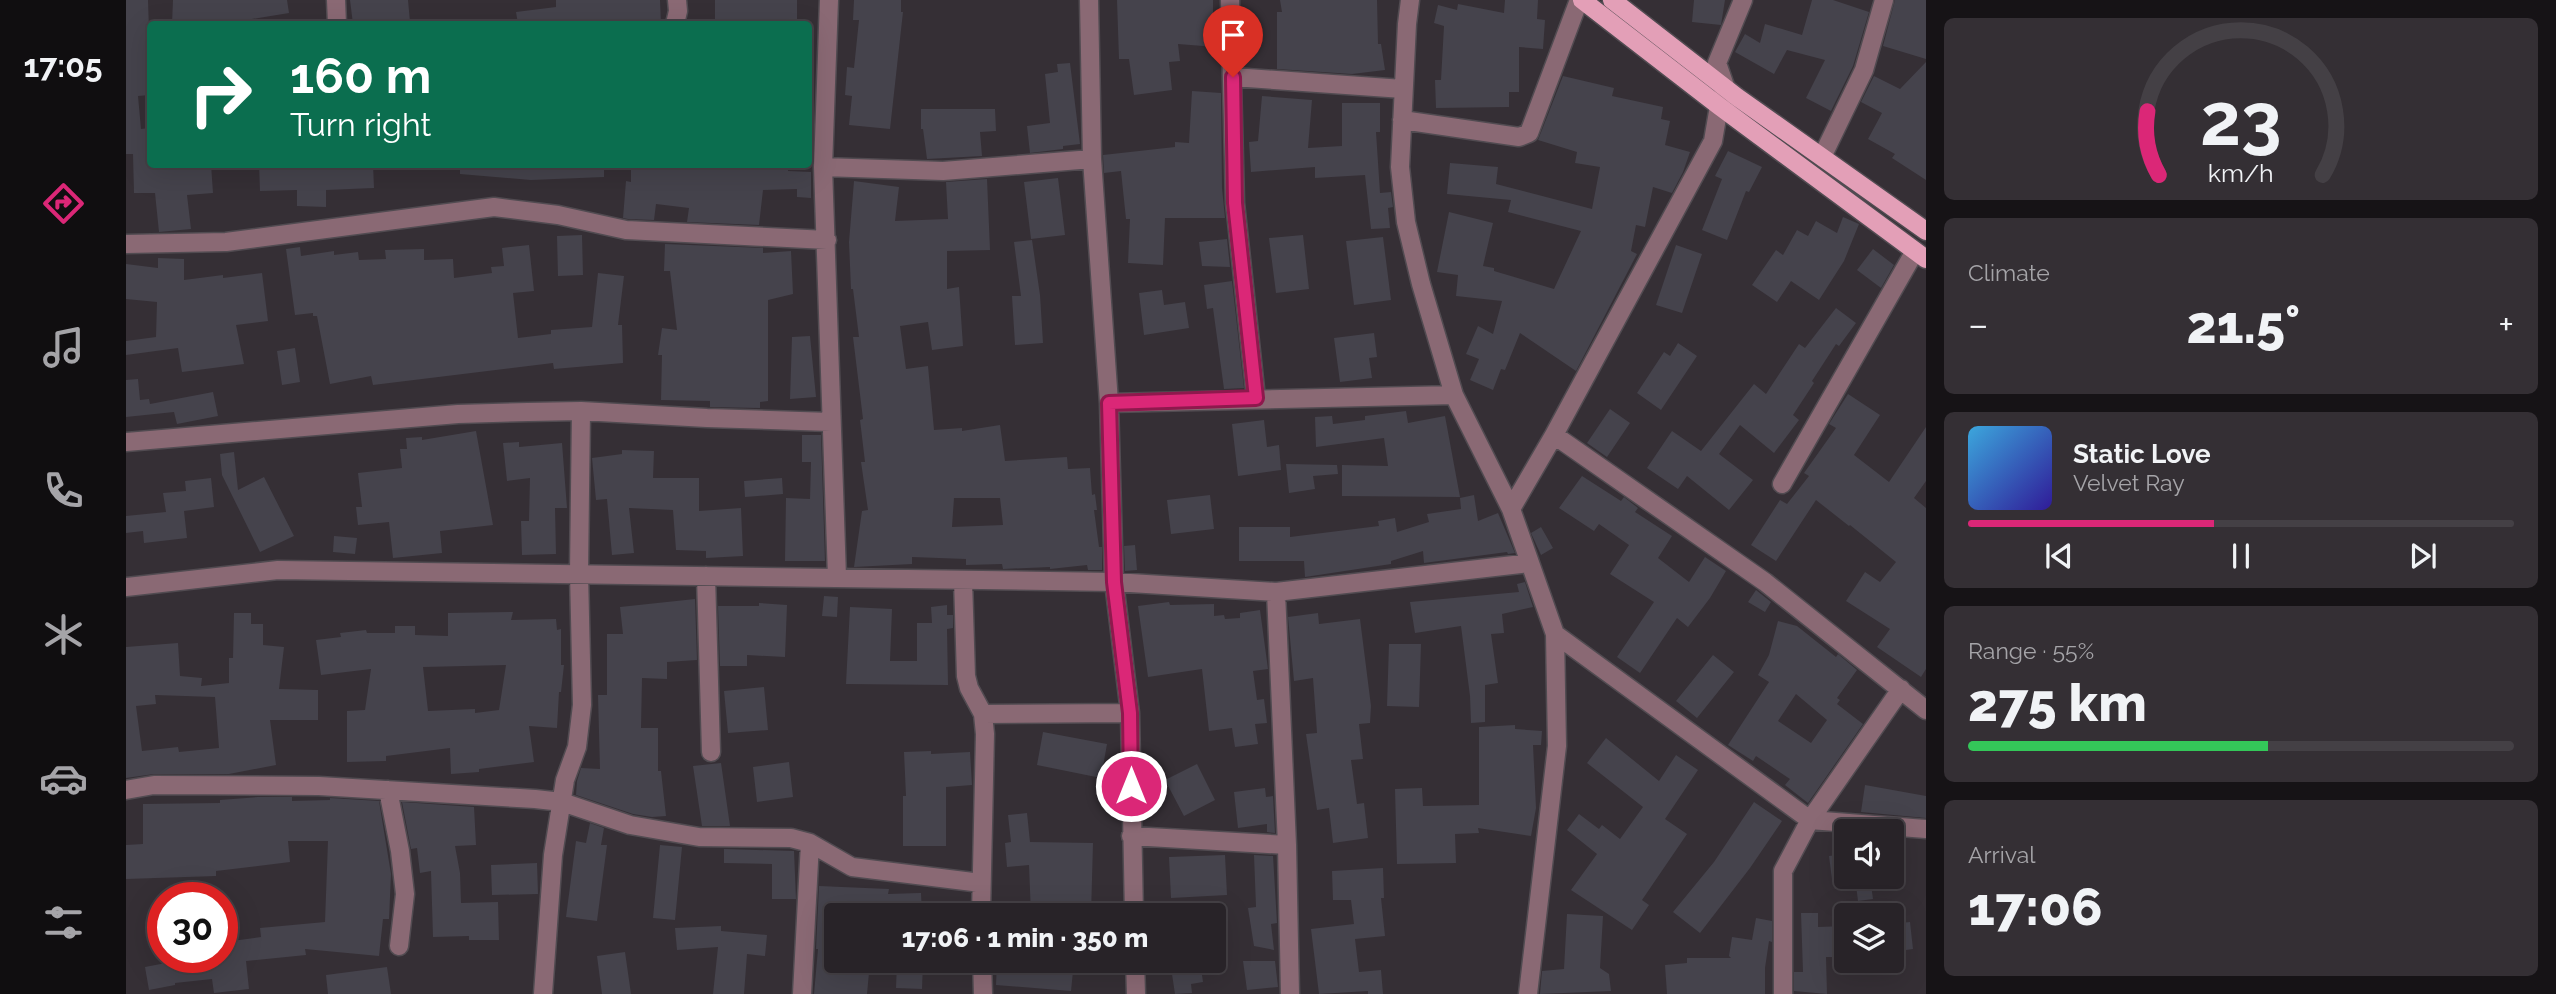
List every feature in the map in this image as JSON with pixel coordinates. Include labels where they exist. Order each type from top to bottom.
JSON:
[{"type":"main road","points":[[1581,0],[1920,255]]},
{"type":"main road","points":[[1612,0],[1726,89],[1923,224]]},
{"type":"street","points":[[336,0],[337,21]]},
{"type":"street","points":[[676,21],[677,0]]},
{"type":"street","points":[[829,0],[823,167],[836,577]]},
{"type":"street","points":[[1089,0],[1092,159],[1109,403],[1114,582],[1130,713],[1133,903]]},
{"type":"street","points":[[1230,0],[1235,203],[1256,398]]},
{"type":"street","points":[[1410,0],[1399,167],[1406,222],[1421,285],[1454,395],[1511,509],[1555,634],[1557,746],[1528,994]]},
{"type":"street","points":[[1402,120],[1519,137],[1529,133],[1581,0]]},
{"type":"street","points":[[1511,509],[1555,435],[1713,141],[1719,106],[1726,89],[1717,63],[1744,0]]},
{"type":"street","points":[[1822,157],[1864,71],[1884,0]]},
{"type":"street","points":[[1233,77],[1403,89]]},
{"type":"street","points":[[823,167],[943,171],[1092,159]]},
{"type":"street","points":[[126,244],[226,242],[494,207],[558,215],[626,230],[827,240]]},
{"type":"street","points":[[1782,484],[1920,255]]},
{"type":"street","points":[[1109,403],[1454,395]]},
{"type":"street","points":[[126,442],[458,414],[581,411],[831,422]]},
{"type":"street","points":[[543,994],[553,855],[565,780],[577,747],[582,705],[579,573],[581,411]]},
{"type":"street","points":[[1555,435],[1765,582],[1926,710]]},
{"type":"street","points":[[126,587],[278,570],[1114,582],[1276,592],[1530,563]]},
{"type":"street","points":[[706,576],[711,752]]},
{"type":"street","points":[[963,580],[966,676],[982,714],[985,734],[981,903]]},
{"type":"street","points":[[1276,592],[1287,845],[1290,994]]},
{"type":"street","points":[[1555,634],[1810,820],[1926,830]]},
{"type":"street","points":[[1783,994],[1783,872],[1810,820],[1901,689]]},
{"type":"street","points":[[982,714],[1130,713]]},
{"type":"street","points":[[126,790],[155,785],[319,786],[562,802],[630,825],[699,837],[791,838],[810,843],[852,867],[981,883]]},
{"type":"street","points":[[387,790],[400,851],[405,894],[399,946]]},
{"type":"street","points":[[1131,836],[1287,845]]},
{"type":"street","points":[[802,994],[810,843]]},
{"type":"street","points":[[982,973],[982,994]]},
{"type":"street","points":[[1135,973],[1136,994]]},
{"type":"building","points":[[126,0],[148,0],[147,95],[138,96],[141,129],[147,128],[147,168],[211,168],[213,193],[187,195],[191,229],[159,232],[155,193],[134,193],[133,154],[126,154]]},
{"type":"building","points":[[173,0],[287,0],[289,13],[246,21],[172,21]]},
{"type":"building","points":[[350,0],[408,0],[410,21],[353,21]]},
{"type":"building","points":[[556,0],[660,0],[661,21],[518,21],[516,12],[556,7]]},
{"type":"building","points":[[715,0],[797,0],[797,21],[715,21]]},
{"type":"building","points":[[854,0],[901,0],[903,12],[890,129],[849,125],[852,96],[845,95],[847,67],[854,68],[859,20],[853,20]]},
{"type":"building","points":[[1117,0],[1213,0],[1213,21],[1218,22],[1216,47],[1178,44],[1180,61],[1169,62],[1172,90],[1134,95],[1129,59],[1119,59]]},
{"type":"building","points":[[1280,0],[1377,0],[1378,44],[1381,44],[1385,70],[1352,74],[1277,69],[1277,12],[1282,12]]},
{"type":"building","points":[[1505,0],[1538,0],[1537,19],[1545,20],[1543,49],[1519,47],[1519,92],[1509,92],[1509,107],[1436,108],[1435,80],[1441,80],[1444,26],[1434,23],[1438,5],[1457,10],[1458,4],[1504,13]]},
{"type":"building","points":[[1694,0],[1725,0],[1721,25],[1692,22]]},
{"type":"building","points":[[1812,0],[1833,0],[1869,12],[1853,66],[1831,111],[1806,98],[1825,60],[1787,50],[1774,74],[1735,52],[1745,34],[1760,43],[1765,24],[1802,35]]},
{"type":"building","points":[[1895,0],[1926,0],[1926,59],[1883,46]]},
{"type":"building","points":[[1926,62],[1926,180],[1892,158],[1895,154],[1868,139],[1882,113],[1861,102],[1874,76],[1900,89]]},
{"type":"building","points":[[1070,63],[1080,144],[1030,153],[1027,126],[1050,123],[1045,74],[1058,72],[1057,64]]},
{"type":"building","points":[[1563,76],[1614,88],[1612,96],[1663,107],[1661,119],[1670,121],[1665,145],[1690,152],[1672,193],[1653,187],[1645,227],[1636,225],[1631,251],[1637,254],[1576,371],[1520,333],[1505,370],[1501,369],[1493,390],[1470,380],[1479,359],[1466,354],[1478,326],[1493,334],[1502,301],[1456,296],[1458,275],[1437,272],[1449,212],[1493,223],[1483,266],[1554,289],[1581,231],[1508,212],[1511,200],[1447,194],[1450,163],[1498,167],[1496,184],[1592,209],[1600,167],[1575,163],[1577,152],[1538,140]]},
{"type":"building","points":[[1192,91],[1221,93],[1225,218],[1165,218],[1163,265],[1128,263],[1130,219],[1126,219],[1121,171],[1104,173],[1103,155],[1175,147],[1175,142],[1189,143]]},
{"type":"building","points":[[1262,96],[1312,100],[1308,148],[1342,146],[1342,103],[1380,103],[1380,132],[1376,132],[1380,193],[1391,192],[1393,207],[1388,208],[1390,228],[1371,229],[1365,175],[1315,178],[1315,167],[1251,172],[1249,142],[1258,141]]},
{"type":"building","points":[[921,109],[995,109],[996,131],[980,132],[982,156],[927,159],[921,129]]},
{"type":"building","points":[[1728,151],[1762,167],[1749,192],[1746,191],[1727,240],[1702,230],[1722,179],[1715,176]]},
{"type":"building","points":[[259,168],[373,168],[374,188],[326,190],[326,207],[297,206],[297,190],[260,191]]},
{"type":"building","points":[[460,168],[604,168],[604,177],[531,180],[460,174]]},
{"type":"building","points":[[631,168],[788,168],[788,171],[811,172],[811,198],[797,197],[797,189],[763,190],[759,225],[687,222],[689,208],[656,204],[654,220],[628,219],[623,218],[626,181],[631,182]]},
{"type":"building","points":[[1058,178],[1065,235],[1031,239],[1024,182]]},
{"type":"building","points":[[987,179],[990,250],[947,251],[947,289],[959,287],[963,346],[932,350],[928,322],[900,326],[906,369],[928,366],[934,430],[962,428],[962,431],[1000,425],[1005,461],[1067,457],[1068,469],[1090,468],[1092,495],[1095,494],[1097,510],[1094,510],[1099,547],[1102,547],[1102,570],[1088,570],[1087,565],[1050,569],[1003,569],[1002,564],[966,565],[966,559],[912,557],[912,564],[854,567],[862,511],[868,510],[861,462],[865,462],[860,420],[863,419],[853,337],[859,337],[851,289],[849,242],[854,181],[899,187],[895,221],[948,219],[946,182]],"holes":[[[954,498],[1000,498],[1003,525],[952,527]]]},
{"type":"building","points":[[1843,217],[1859,224],[1844,261],[1819,300],[1791,281],[1777,302],[1752,285],[1776,250],[1783,255],[1797,230],[1808,236],[1816,221],[1837,233]]},
{"type":"building","points":[[582,235],[583,275],[558,276],[557,236]]},
{"type":"building","points":[[1303,235],[1309,289],[1276,293],[1269,238]]},
{"type":"building","points":[[1383,237],[1391,300],[1354,305],[1346,241]]},
{"type":"building","points":[[1227,239],[1230,267],[1202,266],[1199,242]]},
{"type":"building","points":[[1032,240],[1040,295],[1043,343],[1015,345],[1012,296],[1021,296],[1014,242]]},
{"type":"building","points":[[665,244],[763,248],[763,253],[791,251],[793,294],[768,300],[768,401],[760,402],[760,408],[710,407],[710,401],[661,400],[662,355],[658,355],[662,328],[677,330],[670,271],[664,271]]},
{"type":"building","points":[[529,245],[534,291],[513,293],[518,338],[551,334],[551,330],[592,327],[598,273],[624,276],[618,325],[622,325],[623,363],[554,369],[553,363],[373,385],[371,376],[330,384],[317,316],[313,316],[313,313],[295,315],[286,249],[300,247],[301,256],[334,251],[334,255],[358,252],[359,260],[386,259],[385,250],[424,249],[424,260],[453,259],[454,278],[492,273],[491,267],[504,266],[502,248]]},
{"type":"building","points":[[1676,245],[1702,254],[1682,313],[1656,305]]},
{"type":"building","points":[[1873,249],[1894,265],[1881,288],[1857,270]]},
{"type":"building","points":[[158,258],[184,259],[184,280],[262,273],[268,321],[236,325],[244,364],[182,372],[178,348],[126,355],[126,341],[156,337],[157,302],[126,299],[126,264],[158,268]]},
{"type":"building","points":[[1232,281],[1244,388],[1224,389],[1213,308],[1207,309],[1204,285]]},
{"type":"building","points":[[1162,290],[1164,305],[1185,302],[1189,328],[1144,335],[1139,293]]},
{"type":"building","points":[[1836,308],[1856,323],[1839,346],[1836,344],[1812,381],[1814,383],[1793,415],[1799,420],[1774,453],[1740,425],[1719,454],[1753,480],[1729,510],[1687,476],[1678,489],[1647,468],[1672,431],[1701,451],[1754,384],[1766,394],[1799,344],[1805,348]]},
{"type":"building","points":[[1374,333],[1377,357],[1369,358],[1372,378],[1340,382],[1334,338]]},
{"type":"building","points":[[810,336],[816,397],[790,399],[792,337]]},
{"type":"building","points":[[1678,343],[1697,356],[1661,410],[1637,393],[1664,352],[1670,356]]},
{"type":"building","points":[[295,348],[300,382],[282,385],[277,351]]},
{"type":"building","points":[[138,379],[140,400],[149,399],[150,404],[213,392],[218,416],[177,424],[174,412],[126,417],[126,380]]},
{"type":"building","points":[[1848,394],[1880,415],[1854,455],[1889,482],[1926,427],[1926,481],[1914,498],[1926,508],[1926,669],[1921,677],[1877,647],[1890,629],[1846,601],[1865,572],[1880,582],[1896,562],[1850,525],[1816,500],[1776,561],[1751,545],[1780,500],[1787,504],[1809,476],[1804,473],[1836,428],[1829,424]]},
{"type":"building","points":[[1610,409],[1630,423],[1607,457],[1587,443]]},
{"type":"building","points":[[1406,411],[1408,423],[1445,416],[1460,497],[1342,496],[1342,465],[1388,466],[1384,438],[1316,447],[1315,417],[1332,416],[1333,424],[1365,420],[1365,416]]},
{"type":"building","points":[[1264,420],[1267,447],[1279,445],[1281,470],[1238,476],[1232,424]]},
{"type":"building","points":[[476,431],[493,525],[440,531],[442,553],[393,558],[389,522],[358,525],[356,507],[362,507],[358,473],[402,468],[400,449],[407,449],[406,438],[422,437],[422,440]]},
{"type":"building","points":[[802,435],[821,435],[825,561],[785,561],[786,498],[810,499],[811,462],[802,462]]},
{"type":"building","points":[[519,442],[519,447],[562,443],[567,508],[555,508],[556,554],[522,555],[521,521],[529,521],[530,478],[507,481],[503,443]]},
{"type":"building","points":[[622,450],[654,451],[653,478],[699,478],[699,511],[741,508],[743,556],[706,558],[706,551],[676,550],[673,510],[629,508],[634,553],[612,555],[607,499],[596,500],[592,458],[622,454]]},
{"type":"building","points":[[234,452],[238,490],[264,477],[294,536],[260,552],[222,475],[220,454]]},
{"type":"building","points":[[1286,464],[1337,465],[1338,474],[1313,476],[1315,489],[1289,493]]},
{"type":"building","points":[[1582,476],[1621,501],[1624,497],[1638,508],[1635,512],[1672,536],[1658,558],[1689,582],[1705,557],[1726,571],[1688,627],[1677,618],[1640,673],[1617,657],[1654,602],[1610,574],[1629,545],[1599,524],[1594,531],[1559,508]]},
{"type":"building","points":[[211,478],[214,507],[184,511],[187,538],[144,543],[143,531],[126,533],[126,516],[166,512],[163,493],[186,491],[185,481]]},
{"type":"building","points":[[782,478],[783,494],[745,497],[744,481]]},
{"type":"building","points":[[1210,495],[1214,529],[1171,534],[1167,500]]},
{"type":"building","points":[[1474,495],[1478,521],[1498,513],[1515,553],[1424,563],[1423,551],[1391,561],[1391,564],[1305,577],[1304,561],[1239,561],[1239,527],[1290,527],[1290,537],[1379,526],[1378,521],[1395,518],[1397,532],[1429,522],[1427,514],[1461,509],[1460,498]]},
{"type":"building","points":[[1541,527],[1553,548],[1541,555],[1531,533]]},
{"type":"building","points":[[334,536],[357,538],[355,554],[333,552]]},
{"type":"building","points":[[1135,545],[1137,570],[1125,571],[1124,546]]},
{"type":"building","points":[[1525,582],[1533,607],[1502,614],[1504,633],[1491,634],[1498,683],[1485,685],[1485,722],[1471,723],[1461,626],[1415,633],[1410,602],[1519,592],[1517,584]]},
{"type":"building","points":[[1756,590],[1771,602],[1765,612],[1748,602]]},
{"type":"building","points":[[824,596],[838,597],[837,617],[822,616]]},
{"type":"building","points":[[695,599],[697,660],[667,662],[667,679],[642,678],[641,728],[658,728],[658,771],[661,771],[666,816],[633,814],[576,795],[581,768],[600,769],[598,695],[607,695],[607,634],[623,634],[620,607]]},
{"type":"building","points":[[1169,602],[1170,605],[1214,604],[1214,616],[1224,615],[1225,619],[1240,618],[1240,613],[1260,610],[1268,669],[1253,671],[1257,700],[1264,699],[1267,723],[1255,724],[1258,744],[1235,747],[1232,728],[1209,731],[1202,669],[1148,677],[1138,606]]},
{"type":"building","points":[[759,603],[787,605],[785,657],[747,655],[747,666],[720,666],[718,606],[759,606]]},
{"type":"building","points":[[947,605],[947,615],[953,615],[953,628],[947,629],[948,685],[846,684],[850,607],[892,609],[890,661],[917,661],[917,623],[932,623],[931,607]]},
{"type":"building","points":[[513,612],[511,620],[556,619],[557,630],[561,629],[561,665],[564,665],[557,728],[529,726],[534,762],[451,774],[450,748],[386,756],[386,761],[347,762],[347,711],[365,710],[371,669],[321,675],[316,640],[341,637],[340,633],[366,630],[367,633],[395,633],[395,626],[415,626],[415,635],[448,636],[448,613]],"holes":[[[506,665],[499,710],[475,713],[475,709],[428,711],[423,667]]]},
{"type":"building","points":[[234,613],[251,613],[251,624],[263,624],[263,645],[284,647],[279,689],[318,690],[318,720],[270,720],[276,765],[229,774],[154,774],[126,778],[126,647],[178,643],[180,676],[202,678],[201,686],[229,683],[229,658],[233,658]],"holes":[[[155,695],[215,697],[219,748],[179,752],[178,747],[142,751],[136,706],[156,704]]]},
{"type":"building","points":[[1318,613],[1319,624],[1360,619],[1371,706],[1370,723],[1359,724],[1363,759],[1351,760],[1357,804],[1364,803],[1368,838],[1333,843],[1329,808],[1317,810],[1306,734],[1317,733],[1313,678],[1294,681],[1288,617]]},
{"type":"building","points":[[1778,621],[1797,626],[1857,670],[1837,698],[1840,700],[1837,704],[1863,724],[1808,803],[1785,785],[1790,779],[1756,756],[1753,761],[1728,745],[1769,682],[1758,675],[1769,655]],"holes":[[[1796,694],[1827,720],[1811,743],[1778,721]]]},
{"type":"building","points":[[1389,644],[1421,644],[1419,707],[1387,706]]},
{"type":"building","points":[[1713,655],[1734,672],[1697,718],[1676,701]]},
{"type":"building","points":[[764,687],[768,730],[728,733],[724,691]]},
{"type":"building","points":[[1515,725],[1515,729],[1542,731],[1541,745],[1533,745],[1536,808],[1531,836],[1478,828],[1479,833],[1455,834],[1456,863],[1397,864],[1395,789],[1422,788],[1423,806],[1479,805],[1479,727]]},
{"type":"building","points":[[1043,732],[1107,744],[1101,778],[1037,765]]},
{"type":"building","points":[[1606,738],[1659,781],[1676,755],[1698,770],[1665,819],[1687,834],[1642,900],[1649,905],[1632,930],[1571,890],[1597,854],[1567,830],[1579,814],[1599,829],[1602,825],[1620,839],[1643,807],[1587,763]]},
{"type":"building","points":[[931,751],[931,754],[970,752],[972,785],[946,787],[946,846],[903,846],[903,796],[906,796],[904,752]]},
{"type":"building","points":[[789,762],[793,797],[757,802],[753,767]]},
{"type":"building","points":[[721,763],[730,826],[702,826],[693,766]]},
{"type":"building","points":[[1197,764],[1215,800],[1184,816],[1165,780]]},
{"type":"building","points":[[1865,785],[1926,796],[1926,818],[1861,812]]},
{"type":"building","points":[[1265,788],[1266,797],[1273,796],[1275,833],[1267,832],[1267,824],[1238,828],[1234,792]]},
{"type":"building","points":[[292,797],[292,801],[330,798],[379,801],[391,874],[389,919],[383,919],[379,956],[305,949],[306,955],[246,961],[249,989],[214,993],[212,979],[175,983],[149,990],[145,967],[147,973],[238,973],[238,940],[261,937],[260,928],[325,922],[328,841],[288,841],[290,862],[216,871],[216,876],[126,879],[126,845],[143,844],[143,804],[220,803],[220,800]]},
{"type":"building","points":[[402,802],[474,807],[476,845],[455,846],[460,873],[461,903],[498,902],[499,940],[469,940],[469,936],[433,937],[431,871],[420,873],[417,848],[411,849]]},
{"type":"building","points":[[1754,802],[1782,821],[1700,933],[1673,912],[1714,862]]},
{"type":"building","points":[[1027,813],[1030,842],[1093,843],[1091,903],[1031,903],[1029,865],[1007,867],[1005,843],[1011,842],[1008,815]]},
{"type":"building","points":[[590,823],[604,828],[601,845],[607,845],[597,921],[566,917],[576,841],[586,843]]},
{"type":"building","points":[[660,845],[682,847],[675,920],[653,918]]},
{"type":"building","points":[[724,849],[794,851],[796,899],[772,899],[772,864],[724,863]]},
{"type":"building","points":[[1225,855],[1227,895],[1171,898],[1169,857]]},
{"type":"building","points":[[1254,855],[1273,856],[1277,923],[1271,924],[1274,950],[1254,946],[1248,908],[1256,907]]},
{"type":"building","points":[[1834,855],[1834,879],[1832,879],[1829,856]]},
{"type":"building","points":[[537,863],[538,894],[492,895],[491,865]]},
{"type":"building","points":[[1383,868],[1384,898],[1381,898],[1385,936],[1355,939],[1359,972],[1381,970],[1383,994],[1368,994],[1368,991],[1319,994],[1311,929],[1354,924],[1351,900],[1333,900],[1332,871]]},
{"type":"building","points":[[819,886],[889,889],[888,894],[921,893],[921,903],[824,903],[824,973],[869,973],[867,994],[814,994]]},
{"type":"building","points":[[1856,889],[1872,889],[1873,899],[1858,901]]},
{"type":"building","points":[[1801,913],[1818,913],[1818,927],[1834,926],[1834,957],[1826,957],[1827,994],[1794,991],[1794,972],[1803,972]]},
{"type":"building","points":[[1567,914],[1603,916],[1600,968],[1609,974],[1611,991],[1540,994],[1542,971],[1564,969]]},
{"type":"building","points":[[1756,918],[1772,921],[1772,942],[1769,941],[1765,968],[1765,994],[1667,994],[1665,965],[1687,963],[1687,958],[1731,958],[1732,937],[1752,940]]},
{"type":"building","points":[[1910,922],[1913,949],[1904,950],[1904,923]]},
{"type":"building","points":[[721,926],[721,931],[767,935],[765,956],[747,954],[744,994],[713,994],[718,947],[677,950],[675,928]]},
{"type":"building","points":[[625,952],[631,994],[602,994],[597,956]]},
{"type":"building","points":[[1243,961],[1275,961],[1278,987],[1247,990]]},
{"type":"building","points":[[387,967],[391,994],[328,994],[326,975]]},
{"type":"building","points":[[897,973],[923,973],[922,989],[896,988]]},
{"type":"building","points":[[996,973],[1073,973],[1071,991],[996,985]]},
{"type":"building","points":[[1172,973],[1202,973],[1203,982],[1191,984],[1192,993],[1175,994]]},
{"type":"route","points":[[1131,786],[1130,713],[1114,582],[1109,403],[1256,398],[1235,203],[1233,77]]}]
